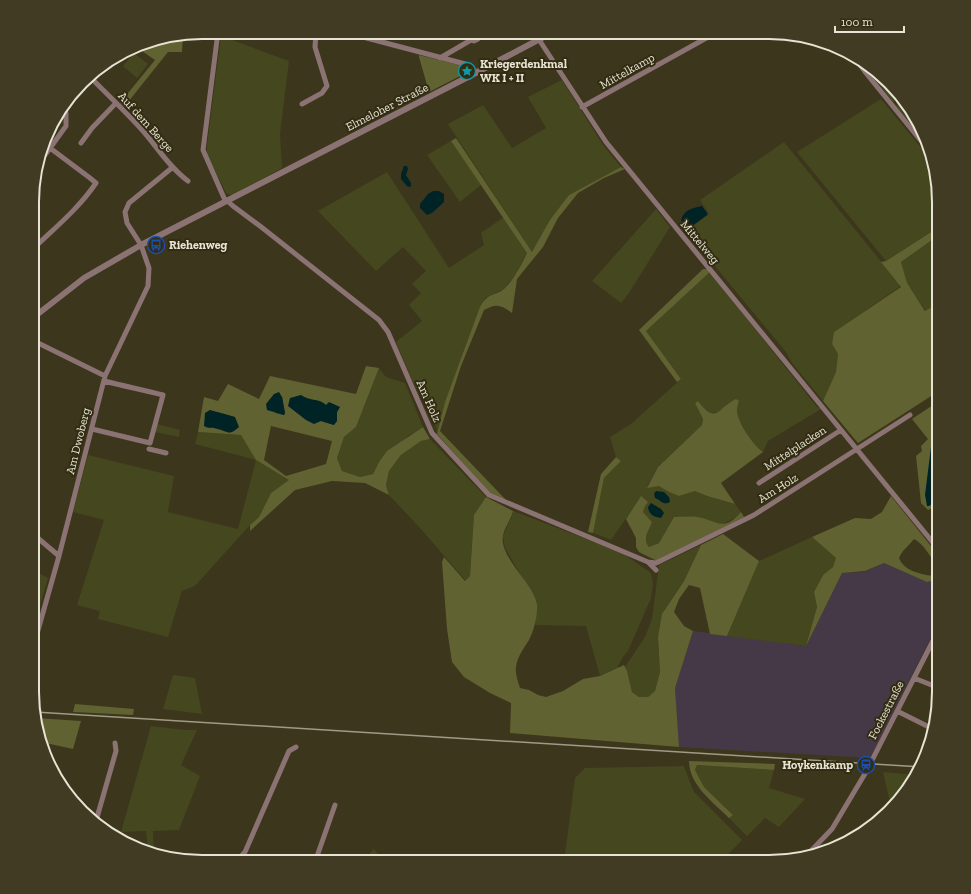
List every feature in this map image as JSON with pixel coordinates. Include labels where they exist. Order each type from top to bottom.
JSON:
[{"type":"street","points":[[217,39],[203,150],[224,198],[229,201]]},
{"type":"street","points":[[302,104],[322,93],[327,86],[315,47],[316,39]]},
{"type":"street","points":[[370,39],[469,65],[476,72]]},
{"type":"street","points":[[440,58],[471,40],[474,41],[478,39]]},
{"type":"street","name":"Elmeloher Straße","points":[[39,313],[84,278],[141,246],[538,39]]},
{"type":"street","name":"Mittelweg","points":[[538,39],[606,142],[637,182],[857,449]]},
{"type":"street","name":"Mittelkamp","points":[[582,107],[705,39]]},
{"type":"street","points":[[864,70],[920,139]]},
{"type":"street","name":"Auf dem Berge","points":[[94,80],[142,130],[173,167],[188,181]]},
{"type":"street","points":[[81,143],[92,128],[116,103]]},
{"type":"street","points":[[48,151],[66,126],[66,114]]},
{"type":"street","points":[[39,243],[88,195],[96,183],[50,148]]},
{"type":"street","name":"Am Dwoberg","points":[[39,627],[59,556],[104,379],[148,286],[149,268],[141,246],[127,223],[125,212],[129,203],[173,167]]},
{"type":"street","name":"Am Holz","points":[[229,201],[379,320],[388,332],[432,433],[489,495],[648,562],[656,570]]},
{"type":"street","points":[[39,344],[104,379],[135,389],[145,389],[163,395],[149,448]]},
{"type":"street","name":"Am Holz","points":[[648,562],[656,562],[754,515],[910,415]]},
{"type":"street","points":[[92,429],[166,453]]},
{"type":"street","name":"Mittelplacken","points":[[759,483],[841,430]]},
{"type":"street","points":[[857,449],[932,541]]},
{"type":"street","points":[[39,539],[59,556]]},
{"type":"street","name":"Fockestraße","points":[[813,848],[832,829],[866,772],[932,643]]},
{"type":"street","points":[[914,678],[932,685]]},
{"type":"street","points":[[897,711],[928,727]]},
{"type":"street","points":[[97,817],[116,751],[115,743]]},
{"type":"street","points":[[242,855],[289,750],[296,747]]},
{"type":"street","points":[[317,855],[335,805]]},
{"type":"shaded area","points":[[884,563],[927,582],[932,581],[932,636],[870,758],[679,747],[675,688],[693,631],[806,646],[842,573],[864,572]]},
{"type":"green space","points":[[221,39],[229,39],[289,61],[280,134],[282,168],[232,196],[226,193],[206,153]]},
{"type":"green space","points":[[183,40],[182,52],[168,52],[124,107],[120,103],[155,60],[141,51]]},
{"type":"green space","points":[[135,54],[148,64],[137,78],[123,66]]},
{"type":"green space","points":[[419,55],[467,67],[468,72],[429,92]]},
{"type":"green space","points":[[873,77],[892,95],[896,100],[893,102]]},
{"type":"green space","points":[[562,80],[603,145],[621,167],[569,195],[532,252],[448,124],[483,105],[512,148],[546,128],[528,97]]},
{"type":"green space","points":[[881,99],[923,150],[931,181],[932,231],[886,261],[797,152]]},
{"type":"green space","points":[[899,104],[914,128],[896,106]]},
{"type":"green space","points":[[456,138],[532,252],[550,220],[569,195],[621,167],[625,169],[604,178],[578,193],[558,218],[543,247],[517,279],[512,313],[499,306],[492,306],[484,310],[461,366],[440,431],[506,500],[490,493],[437,434],[445,402],[480,307],[489,296],[501,291],[509,284],[518,271],[527,253],[451,141]]},
{"type":"green space","points":[[451,141],[481,185],[460,202],[427,155]]},
{"type":"green space","points":[[784,142],[901,286],[834,332],[832,344],[838,354],[836,372],[823,401],[792,363],[786,352],[686,231],[709,214],[700,200]]},
{"type":"green space","points":[[387,172],[449,268],[484,245],[481,233],[504,217],[527,252],[516,274],[504,289],[485,298],[445,402],[437,434],[436,427],[412,380],[396,342],[422,321],[409,305],[421,293],[412,284],[426,271],[403,247],[376,271],[318,211]]},
{"type":"green space","points":[[656,209],[670,227],[629,293],[621,303],[592,281]]},
{"type":"green space","points":[[932,231],[932,240],[901,262],[907,283],[925,311],[932,307],[932,395],[858,443],[823,401],[836,372],[838,354],[832,344],[834,332],[901,287],[881,262],[886,261]]},
{"type":"green space","points":[[932,240],[932,307],[926,311],[906,283],[901,262]]},
{"type":"green space","points":[[703,269],[707,269],[710,272],[646,331],[681,379],[677,382],[639,330]]},
{"type":"green space","points":[[710,272],[817,407],[821,409],[768,441],[763,452],[751,439],[740,421],[737,411],[739,402],[732,401],[718,412],[711,413],[707,411],[698,401],[695,403],[703,419],[702,425],[658,467],[647,487],[659,485],[669,492],[679,496],[695,491],[735,504],[741,512],[736,517],[720,525],[674,517],[659,543],[649,547],[646,538],[652,522],[643,512],[645,506],[641,497],[611,540],[593,533],[604,478],[621,461],[616,457],[610,437],[631,424],[681,379],[646,331]]},
{"type":"green space","points":[[366,366],[379,368],[356,427],[344,437],[337,458],[342,471],[360,477],[373,474],[387,451],[423,427],[430,439],[421,441],[401,455],[389,471],[386,485],[389,495],[365,483],[332,481],[295,490],[250,531],[250,525],[259,517],[271,493],[289,480],[256,460],[241,435],[198,432],[204,397],[218,401],[228,384],[259,399],[270,376],[356,394]],"holes":[[[301,395],[314,402],[340,407],[337,412],[334,425],[321,421]],[[282,397],[285,413],[284,415],[275,413]],[[217,412],[235,417],[226,432],[218,429]],[[271,426],[332,441],[326,464],[286,476],[264,460]]]},
{"type":"green space","points":[[379,368],[386,377],[405,383],[423,427],[408,436],[379,462],[373,474],[360,477],[342,471],[337,458],[344,437],[356,427]]},
{"type":"green space","points":[[736,399],[739,401],[737,411],[743,427],[759,449],[763,452],[721,483],[735,504],[695,491],[679,496],[659,486],[647,488],[658,467],[702,425],[703,419],[695,403],[698,401],[709,412],[714,413]]},
{"type":"green space","points":[[932,406],[932,450],[929,506],[932,504],[932,508],[928,510],[921,503],[916,456],[922,451],[921,446],[928,439],[912,419]]},
{"type":"green space","points":[[157,424],[180,430],[179,437],[155,432]]},
{"type":"green space","points":[[198,432],[242,435],[256,460],[195,444]]},
{"type":"green space","points":[[430,439],[486,497],[474,515],[470,576],[466,581],[389,495],[386,485],[389,471],[401,455],[421,441]]},
{"type":"green space","points":[[88,455],[174,476],[168,512],[238,529],[256,460],[290,480],[271,493],[259,517],[195,586],[182,591],[168,637],[98,619],[100,611],[77,605],[104,520],[73,512]]},
{"type":"green space","points":[[616,457],[621,461],[604,478],[593,533],[588,532],[601,474]]},
{"type":"green space","points":[[641,496],[648,502],[643,512],[652,522],[646,538],[649,547],[659,543],[674,517],[697,517],[724,524],[735,518],[741,512],[744,517],[657,561],[639,552],[636,547],[636,538],[626,519]]},
{"type":"green space","points":[[891,496],[932,547],[932,560],[921,544],[914,539],[899,558],[901,562],[909,569],[918,573],[932,576],[932,581],[927,582],[884,563],[865,571],[842,573],[806,646],[817,607],[814,592],[823,575],[833,567],[836,558],[812,537],[855,518],[871,519],[882,512]]},
{"type":"green space","points":[[486,497],[513,511],[503,536],[503,544],[506,553],[535,596],[537,604],[536,617],[532,632],[519,656],[517,663],[516,672],[518,683],[520,688],[546,697],[563,691],[583,679],[600,676],[624,665],[632,692],[639,697],[648,697],[655,691],[660,672],[658,637],[662,614],[684,581],[701,545],[723,534],[759,561],[727,636],[710,634],[700,588],[689,585],[679,599],[674,612],[684,626],[693,631],[675,688],[679,747],[510,733],[511,703],[490,693],[464,677],[452,662],[447,629],[442,562],[444,557],[465,581],[470,576],[474,515]]},
{"type":"green space","points":[[513,511],[621,552],[651,573],[653,583],[651,598],[628,651],[617,668],[600,676],[586,626],[535,625],[537,603],[505,548],[503,536]]},
{"type":"green space","points":[[812,537],[836,558],[833,567],[823,575],[814,592],[817,607],[806,646],[727,636],[759,561]]},
{"type":"green space","points":[[701,545],[685,579],[665,609],[658,637],[660,672],[655,691],[648,697],[639,697],[632,692],[625,667],[645,637],[652,619],[659,565]]},
{"type":"green space","points":[[39,573],[48,578],[39,609]]},
{"type":"green space","points":[[173,675],[195,678],[202,714],[163,709]]},
{"type":"green space","points":[[75,704],[134,709],[133,715],[73,712]]},
{"type":"green space","points":[[41,718],[81,721],[73,749],[48,743]]},
{"type":"green space","points":[[151,726],[197,730],[181,765],[200,776],[179,830],[153,831],[154,847],[148,845],[146,831],[121,832]]},
{"type":"green space","points":[[689,761],[775,764],[774,770],[697,765],[695,770],[704,787],[733,815],[729,818],[697,785],[690,770]]},
{"type":"green space","points":[[697,765],[774,770],[769,788],[805,799],[779,827],[765,818],[747,836],[729,818],[732,814],[704,787],[695,770]]},
{"type":"green space","points":[[684,766],[694,792],[742,840],[728,855],[565,855],[575,778],[585,768]]},
{"type":"green space","points":[[883,772],[909,774],[898,791],[890,801]]},
{"type":"green space","points":[[374,849],[379,855],[368,855]]},
{"type":"water","points":[[404,166],[407,166],[408,169],[406,175],[411,183],[411,186],[409,187],[401,179]]},
{"type":"water","points":[[433,191],[439,191],[444,194],[444,202],[432,213],[427,215],[420,208],[420,204],[428,194]]},
{"type":"water","points":[[702,206],[707,215],[692,226],[681,221],[686,212]]},
{"type":"water","points":[[279,392],[282,397],[285,413],[284,415],[267,410],[266,404],[274,394]]},
{"type":"water","points":[[301,395],[320,401],[326,405],[329,402],[340,407],[337,412],[337,421],[334,425],[321,421],[314,424],[306,420],[288,406],[290,398]]},
{"type":"water","points":[[210,410],[235,417],[239,427],[230,433],[204,426],[205,413]]},
{"type":"water","points":[[932,439],[932,504],[929,506],[927,506],[925,495]]},
{"type":"water","points":[[656,491],[664,492],[669,497],[670,502],[664,503],[655,498],[654,494]]},
{"type":"water","points":[[651,503],[661,509],[664,513],[661,518],[654,516],[649,512],[648,507]]},
{"type":"railway","points":[[40,712],[914,766]]},
{"type":"place","name":"Kriegerdenkmal WK I + II","points":[[467,71]]},
{"type":"place","name":"Riehenweg","points":[[156,245]]},
{"type":"place","name":"Hoykenkamp","points":[[866,765]]}]
